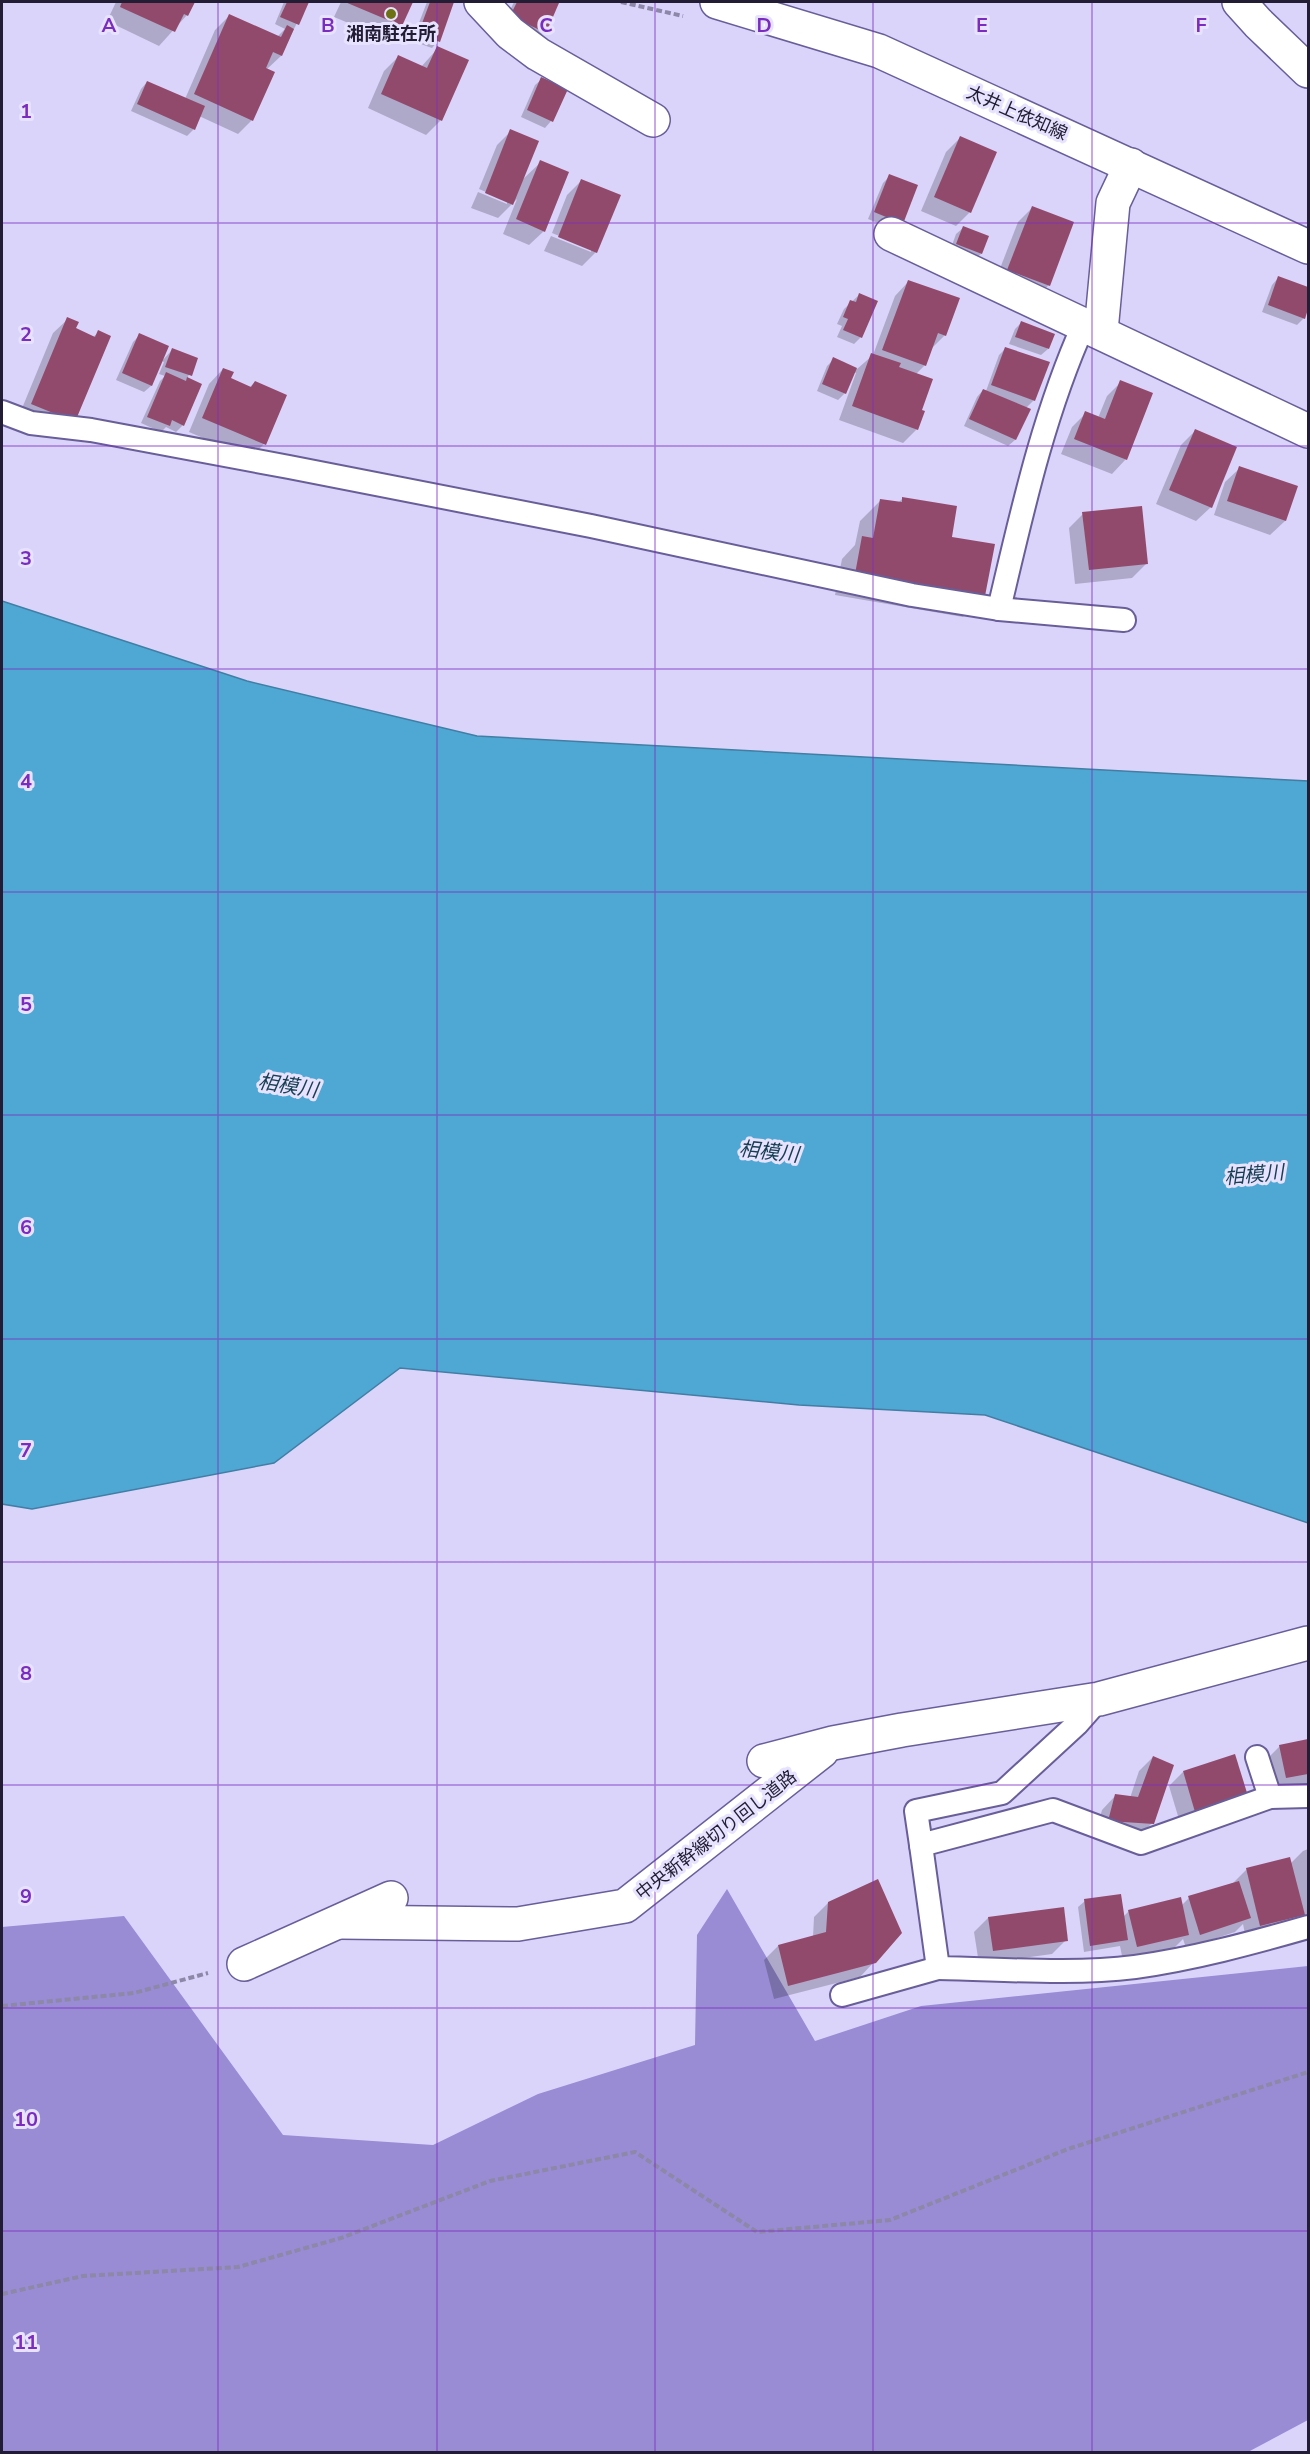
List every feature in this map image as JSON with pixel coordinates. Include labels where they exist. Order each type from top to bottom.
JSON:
[{"type":"street","points":[[481,2],[510,33],[538,54],[653,120]]},
{"type":"street","name":"太井上依知線","points":[[717,2],[879,51],[1308,247]]},
{"type":"street","points":[[1239,2],[1308,71]]},
{"type":"street","points":[[1092,328],[1113,203],[1131,165]]},
{"type":"street","points":[[891,234],[1308,431]]},
{"type":"street","points":[[764,1761],[833,1743],[902,1730],[1099,1699],[1308,1643]]},
{"type":"street","name":"中央新幹線切り回し道路","points":[[340,1922],[518,1924],[625,1906],[833,1743]]},
{"type":"street","points":[[244,1964],[391,1898]]},
{"type":"lane","points":[[999,609],[1036,454],[1065,366],[1092,328]]},
{"type":"lane","points":[[2,412],[31,423],[91,430],[289,466],[591,526],[912,595],[999,609],[1124,620]]},
{"type":"lane","points":[[938,1968],[916,1811],[1002,1793],[1077,1724],[1099,1699]]},
{"type":"lane","points":[[1257,1757],[1270,1797]]},
{"type":"lane","points":[[921,1845],[1053,1810],[1141,1843],[1270,1797],[1308,1796]]},
{"type":"lane","points":[[842,1995],[938,1968],[1071,1971],[1134,1967],[1204,1954],[1308,1927]]},
{"type":"path","points":[[2,2006],[134,1993],[244,1964]]},
{"type":"path","points":[[2,2294],[83,2276],[237,2267],[341,2238],[490,2181],[635,2152],[756,2232],[890,2220],[1068,2149],[1308,2072]]},
{"type":"shaded area","points":[[727,1889],[815,2041],[921,2006],[1308,1966],[1308,2420],[1248,2452],[2,2452],[2,1927],[124,1916],[283,2135],[433,2145],[538,2094],[695,2045],[697,1935]]},
{"type":"water","name":"相模川","points":[[2,601],[247,681],[477,736],[1308,781],[1308,1523],[985,1415],[799,1405],[400,1368],[274,1463],[32,1509],[2,1504]]},
{"type":"building","points":[[122,2],[195,2],[188,16],[184,14],[175,32],[120,7]]},
{"type":"building","points":[[287,2],[309,2],[299,25],[280,17]]},
{"type":"building","name":"湘南駐在所","points":[[345,2],[413,2],[402,26]]},
{"type":"building","points":[[430,2],[454,2],[440,42],[418,34]]},
{"type":"building","points":[[517,2],[559,3],[546,33],[510,16]]},
{"type":"building","points":[[229,14],[281,37],[287,25],[294,29],[282,56],[273,52],[266,68],[275,72],[253,121],[194,94]]},
{"type":"building","points":[[437,46],[469,60],[442,121],[381,94],[398,55],[427,68]]},
{"type":"building","points":[[541,77],[568,89],[553,122],[527,110]]},
{"type":"building","points":[[147,81],[205,106],[195,130],[137,104]]},
{"type":"building","points":[[510,129],[539,141],[513,205],[485,193]]},
{"type":"building","points":[[960,136],[997,152],[971,213],[934,197]]},
{"type":"building","points":[[540,160],[569,172],[545,232],[516,219]]},
{"type":"building","points":[[889,174],[918,185],[903,224],[874,212]]},
{"type":"building","points":[[581,179],[621,195],[597,253],[558,237]]},
{"type":"building","points":[[1032,206],[1074,222],[1050,286],[1007,270]]},
{"type":"building","points":[[963,226],[989,236],[982,254],[956,244]]},
{"type":"building","points":[[1278,276],[1308,287],[1308,309],[1305,319],[1268,305]]},
{"type":"building","points":[[908,280],[960,298],[946,336],[938,333],[926,366],[882,350]]},
{"type":"building","points":[[859,293],[878,301],[862,338],[843,330],[848,319],[843,317],[850,300],[856,302]]},
{"type":"building","points":[[67,317],[79,322],[76,328],[95,337],[98,330],[111,336],[75,422],[31,404]]},
{"type":"building","points":[[1021,321],[1055,334],[1049,349],[1015,337]]},
{"type":"building","points":[[139,333],[169,346],[152,386],[122,373]]},
{"type":"building","points":[[1005,347],[1050,362],[1035,401],[991,385]]},
{"type":"building","points":[[172,348],[198,358],[192,376],[165,367]]},
{"type":"building","points":[[871,353],[901,363],[899,367],[933,379],[922,410],[925,411],[918,430],[852,406]]},
{"type":"building","points":[[833,357],[857,368],[846,394],[822,384]]},
{"type":"building","points":[[223,368],[234,372],[231,378],[251,387],[255,381],[287,395],[266,445],[202,418]]},
{"type":"building","points":[[166,372],[186,381],[187,377],[202,384],[184,426],[172,420],[170,426],[147,417]]},
{"type":"building","points":[[1120,380],[1153,393],[1127,460],[1074,439],[1085,411],[1105,419]]},
{"type":"building","points":[[983,389],[1031,409],[1016,440],[969,419]]},
{"type":"building","points":[[1195,429],[1237,447],[1212,508],[1169,490]]},
{"type":"building","points":[[1239,466],[1298,486],[1286,521],[1227,501]]},
{"type":"building","points":[[902,497],[957,506],[952,537],[995,544],[985,596],[855,574],[862,536],[873,538],[880,499],[902,502]]},
{"type":"building","points":[[1142,506],[1148,564],[1089,570],[1082,512]]},
{"type":"building","points":[[1308,1739],[1308,1774],[1286,1778],[1279,1745]]},
{"type":"building","points":[[1235,1754],[1248,1796],[1195,1812],[1183,1771]]},
{"type":"building","points":[[1153,1756],[1174,1765],[1154,1824],[1108,1821],[1115,1794],[1138,1797]]},
{"type":"building","points":[[1290,1857],[1305,1915],[1260,1926],[1246,1868]]},
{"type":"building","points":[[878,1879],[902,1933],[876,1963],[788,1986],[778,1945],[826,1932],[828,1902]]},
{"type":"building","points":[[1239,1881],[1251,1918],[1200,1935],[1188,1896]]},
{"type":"building","points":[[1121,1894],[1128,1940],[1090,1946],[1084,1899]]},
{"type":"building","points":[[1181,1897],[1189,1935],[1137,1947],[1128,1910]]},
{"type":"building","points":[[1064,1907],[1068,1941],[993,1951],[988,1917]]},
{"type":"place","name":"湘南駐在所","points":[[391,14]]}]
